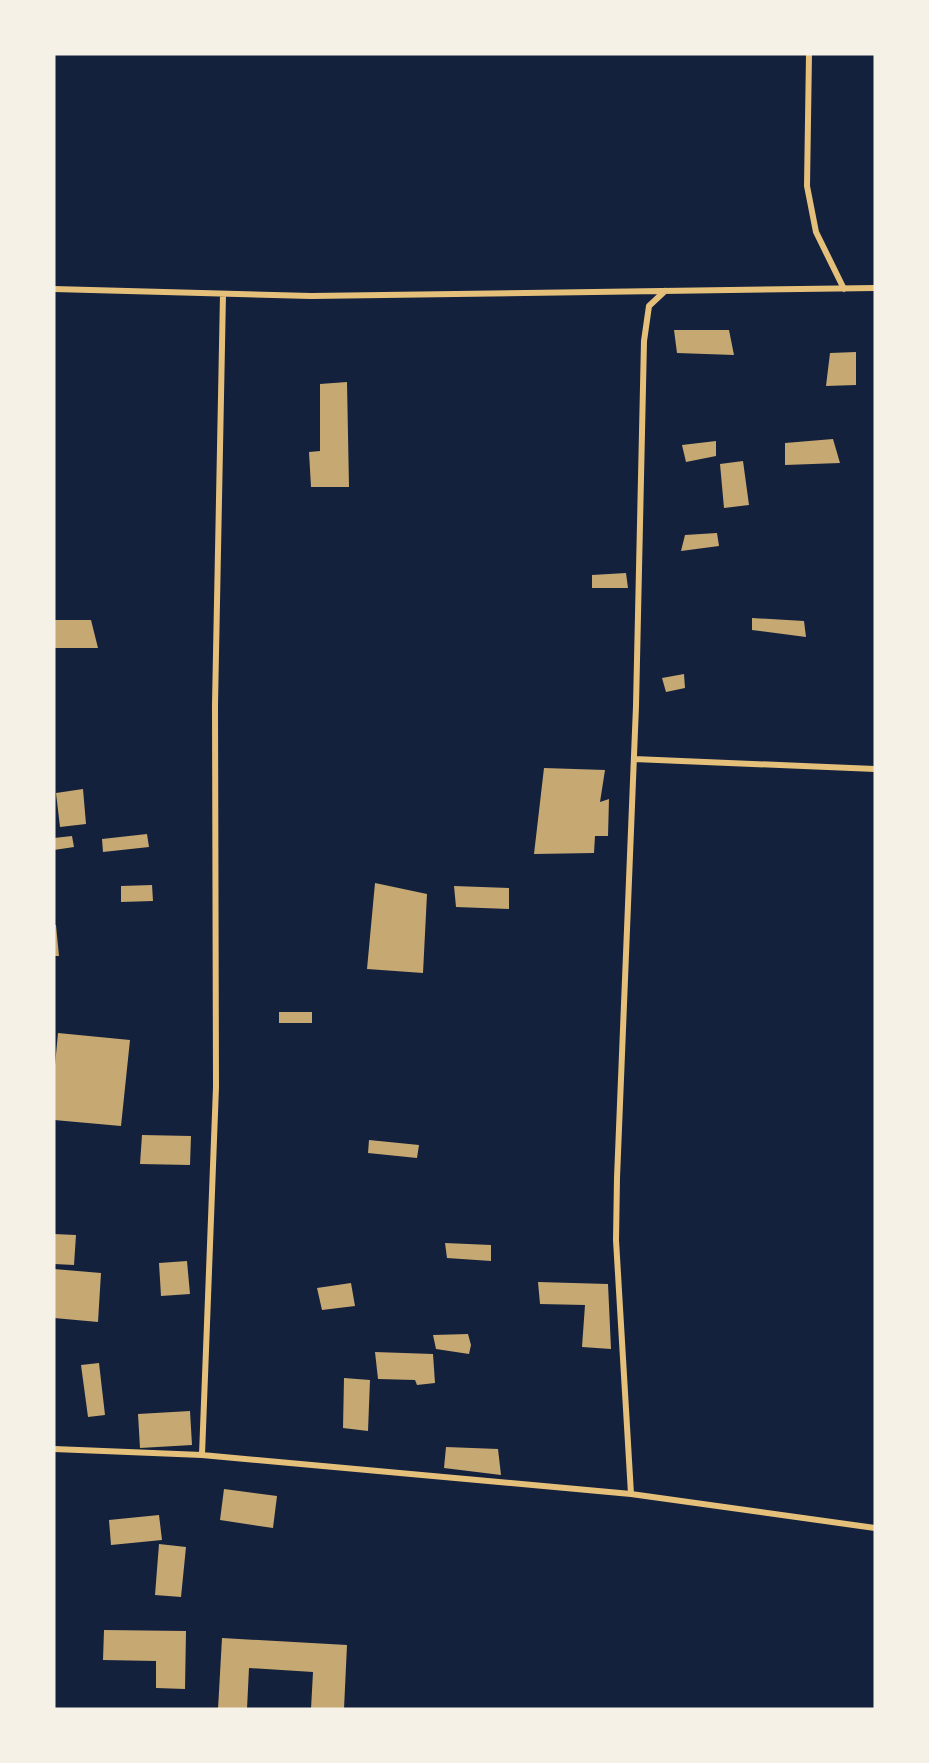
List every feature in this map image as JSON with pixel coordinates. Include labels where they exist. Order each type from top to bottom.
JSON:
[{"type":"street","points":[[809,54],[807,186],[816,232],[844,289]]},
{"type":"street","points":[[54,289],[311,296],[875,288]]},
{"type":"street","points":[[631,1494],[616,1230],[618,1154],[634,759],[644,341],[649,306],[665,291]]},
{"type":"street","points":[[202,1455],[216,1087],[215,705],[223,294]]},
{"type":"street","points":[[634,759],[875,769]]},
{"type":"street","points":[[54,1449],[202,1455],[631,1494],[875,1528]]},
{"type":"building","points":[[674,330],[729,330],[734,355],[677,353]]},
{"type":"building","points":[[856,352],[856,385],[826,386],[830,353]]},
{"type":"building","points":[[347,382],[349,487],[311,487],[309,452],[320,451],[320,384]]},
{"type":"building","points":[[833,439],[840,463],[785,465],[785,443]]},
{"type":"building","points":[[716,441],[716,456],[686,462],[682,445]]},
{"type":"building","points":[[743,461],[749,505],[724,508],[720,464]]},
{"type":"building","points":[[717,533],[719,546],[681,551],[685,535]]},
{"type":"building","points":[[626,573],[628,588],[592,588],[592,575]]},
{"type":"building","points":[[752,618],[804,621],[806,637],[752,630]]},
{"type":"building","points":[[54,620],[91,620],[98,648],[54,648]]},
{"type":"building","points":[[684,674],[685,688],[666,692],[662,678]]},
{"type":"building","points":[[544,768],[605,770],[600,802],[609,799],[608,836],[595,836],[594,853],[534,854]]},
{"type":"building","points":[[83,789],[86,824],[60,827],[56,793]]},
{"type":"building","points":[[147,834],[149,847],[103,852],[102,839]]},
{"type":"building","points":[[72,836],[74,847],[54,850],[54,838]]},
{"type":"building","points":[[375,883],[427,894],[423,973],[367,969]]},
{"type":"building","points":[[152,885],[153,901],[121,902],[121,886]]},
{"type":"building","points":[[454,886],[509,888],[509,909],[456,907]]},
{"type":"building","points":[[54,925],[56,925],[59,956],[54,956]]},
{"type":"building","points":[[279,1012],[312,1012],[312,1023],[279,1023]]},
{"type":"building","points":[[58,1033],[130,1040],[121,1126],[54,1120],[54,1076]]},
{"type":"building","points":[[142,1135],[191,1136],[190,1165],[140,1164]]},
{"type":"building","points":[[369,1140],[419,1145],[417,1158],[368,1153]]},
{"type":"building","points":[[54,1234],[76,1235],[74,1265],[54,1264]]},
{"type":"building","points":[[445,1243],[491,1245],[491,1261],[447,1258]]},
{"type":"building","points":[[187,1261],[190,1294],[161,1296],[159,1263]]},
{"type":"building","points":[[54,1269],[101,1273],[98,1322],[54,1318]]},
{"type":"building","points":[[538,1282],[608,1284],[611,1349],[582,1347],[585,1305],[540,1304]]},
{"type":"building","points":[[351,1283],[355,1306],[322,1310],[317,1288]]},
{"type":"building","points":[[468,1334],[471,1345],[469,1354],[436,1349],[433,1335]]},
{"type":"building","points":[[375,1352],[433,1354],[435,1383],[417,1385],[415,1380],[378,1379]]},
{"type":"building","points":[[99,1363],[105,1415],[88,1417],[81,1365]]},
{"type":"building","points":[[344,1378],[370,1380],[368,1431],[343,1428]]},
{"type":"building","points":[[190,1411],[192,1445],[140,1448],[138,1414]]},
{"type":"building","points":[[446,1447],[498,1449],[501,1475],[444,1468]]},
{"type":"building","points":[[224,1489],[277,1496],[273,1528],[220,1520]]},
{"type":"building","points":[[159,1515],[162,1540],[111,1545],[109,1520]]},
{"type":"building","points":[[159,1544],[186,1547],[181,1597],[155,1595]]},
{"type":"building","points":[[104,1630],[186,1631],[185,1689],[156,1688],[156,1661],[103,1660]]},
{"type":"building","points":[[222,1638],[347,1645],[344,1709],[311,1709],[313,1672],[249,1668],[247,1709],[218,1709]]}]
